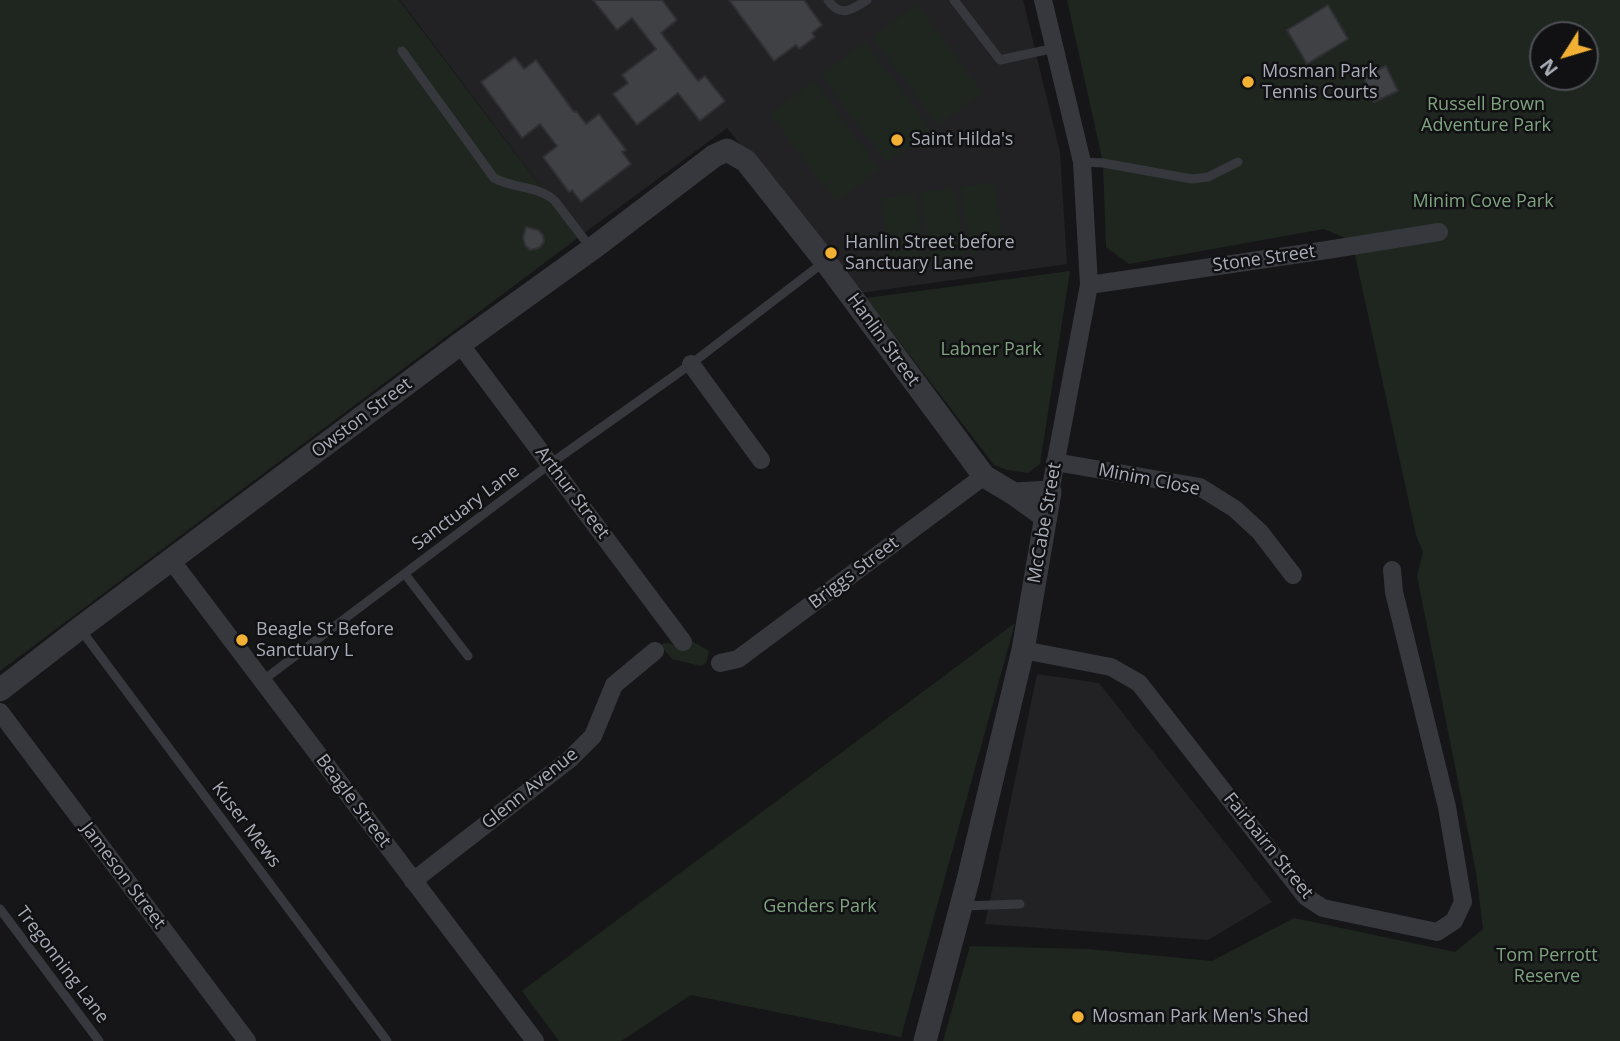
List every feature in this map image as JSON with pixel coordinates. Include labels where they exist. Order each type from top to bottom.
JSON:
[{"type":"street","name":"McCabe Street","points":[[925,1041],[1023,650],[1089,285],[1082,162],[1043,0]]},
{"type":"street","name":"Owston Street","points":[[0,690],[460,344],[715,156],[727,150]]},
{"type":"street","name":"Hanlin Street","points":[[727,150],[746,161],[825,261],[984,477],[1046,517]]},
{"type":"street","name":"Stone Street","points":[[1089,285],[1439,232]]},
{"type":"street","name":"Arthur Street","points":[[460,344],[683,642]]},
{"type":"street","points":[[691,364],[761,460]]},
{"type":"street","name":"Minim Close","points":[[1055,462],[1200,487],[1235,509],[1260,532],[1293,575]]},
{"type":"street","name":"Briggs Street","points":[[720,663],[738,659],[984,477]]},
{"type":"street","points":[[1014,494],[1050,492]]},
{"type":"street","name":"Beagle Street","points":[[171,561],[535,1041]]},
{"type":"street","name":"Fairbairn Street","points":[[1023,650],[1111,667],[1139,683],[1306,897],[1323,908],[1437,932],[1454,921],[1463,902],[1447,807],[1394,592],[1392,570]]},
{"type":"street","name":"Glenn Avenue","points":[[413,880],[570,759],[593,736],[614,685],[655,651]]},
{"type":"street","name":"Jameson Street","points":[[0,712],[247,1041]]},
{"type":"lane","points":[[828,0],[838,10],[852,10],[867,0]]},
{"type":"lane","points":[[954,0],[1000,60],[1055,48]]},
{"type":"lane","points":[[402,51],[494,178],[548,195],[592,249]]},
{"type":"lane","points":[[1082,162],[1103,163],[1192,179],[1208,177],[1238,162]]},
{"type":"lane","name":"Sanctuary Lane","points":[[262,681],[551,464],[691,364],[825,261]]},
{"type":"lane","points":[[405,574],[468,656]]},
{"type":"lane","name":"Kuser Mews","points":[[80,628],[387,1041]]},
{"type":"lane","points":[[961,906],[1020,904]]},
{"type":"lane","name":"Tregonning Lane","points":[[0,909],[99,1041]]},
{"type":"shaded area","name":"Saint Hilda's","points":[[400,0],[1023,0],[1060,152],[1067,264],[860,293],[727,128],[579,237]]},
{"type":"shaded area","points":[[1037,674],[1099,683],[1272,902],[1208,940],[985,924]]},
{"type":"green space","points":[[0,0],[399,0],[579,237],[0,671]]},
{"type":"green space","points":[[1067,0],[1620,0],[1620,1041],[943,1041],[970,946],[1088,949],[1212,961],[1294,918],[1455,952],[1483,929],[1476,872],[1417,576],[1423,552],[1416,535],[1353,246],[1345,238],[1324,229],[1129,264],[1106,247],[1103,163]]},
{"type":"green space","points":[[917,4],[982,92],[938,125],[873,37]]},
{"type":"green space","points":[[865,42],[931,130],[887,163],[821,75]]},
{"type":"green space","points":[[814,81],[879,169],[836,202],[770,114]]},
{"type":"green space","points":[[994,182],[1004,248],[971,253],[960,187]]},
{"type":"green space","points":[[954,188],[965,254],[931,260],[921,193]]},
{"type":"green space","points":[[915,194],[925,260],[891,265],[881,199]]},
{"type":"green space","name":"Labner Park","points":[[1070,271],[1040,464],[1028,473],[1007,470],[994,465],[866,298]]},
{"type":"green space","name":"Genders Park","points":[[1015,623],[901,1037],[691,995],[621,1041],[559,1041],[522,991]]},
{"type":"green space","points":[[690,640],[709,651],[706,663],[701,666],[672,659],[660,645],[670,643],[678,649]]},
{"type":"building","points":[[593,0],[662,0],[677,20],[661,33],[698,81],[705,76],[725,101],[700,121],[678,93],[637,125],[613,94],[628,83],[622,75],[656,49],[632,18],[617,30]]},
{"type":"building","points":[[729,0],[804,0],[822,25],[812,33],[815,37],[799,49],[796,45],[774,61]]},
{"type":"building","points":[[1328,5],[1348,39],[1307,64],[1287,30]]},
{"type":"building","points":[[515,57],[524,69],[536,60],[586,124],[599,114],[626,150],[622,152],[631,164],[581,202],[572,190],[569,192],[543,157],[557,146],[540,124],[522,138],[481,82]]},
{"type":"building","points":[[1386,66],[1398,91],[1374,102],[1363,76]]},
{"type":"building","points":[[526,227],[538,230],[543,235],[544,242],[539,248],[530,250],[525,245],[523,238]]},
{"type":"place","name":"Mosman Park Tennis Courts","points":[[1248,82]]},
{"type":"place","name":"Saint Hilda's","points":[[897,140]]},
{"type":"place","name":"Hanlin Street before Sanctuary Lane","points":[[831,253]]},
{"type":"place","name":"Beagle St Before Sanctuary L","points":[[242,640]]},
{"type":"place","name":"Mosman Park Men's Shed","points":[[1078,1017]]},
{"type":"park label","name":"Russell Brown Adventure Park","points":[[1486,115]]},
{"type":"park label","name":"Minim Cove Park","points":[[1483,202]]},
{"type":"park label","name":"Tom Perrott Reserve","points":[[1547,966]]}]
